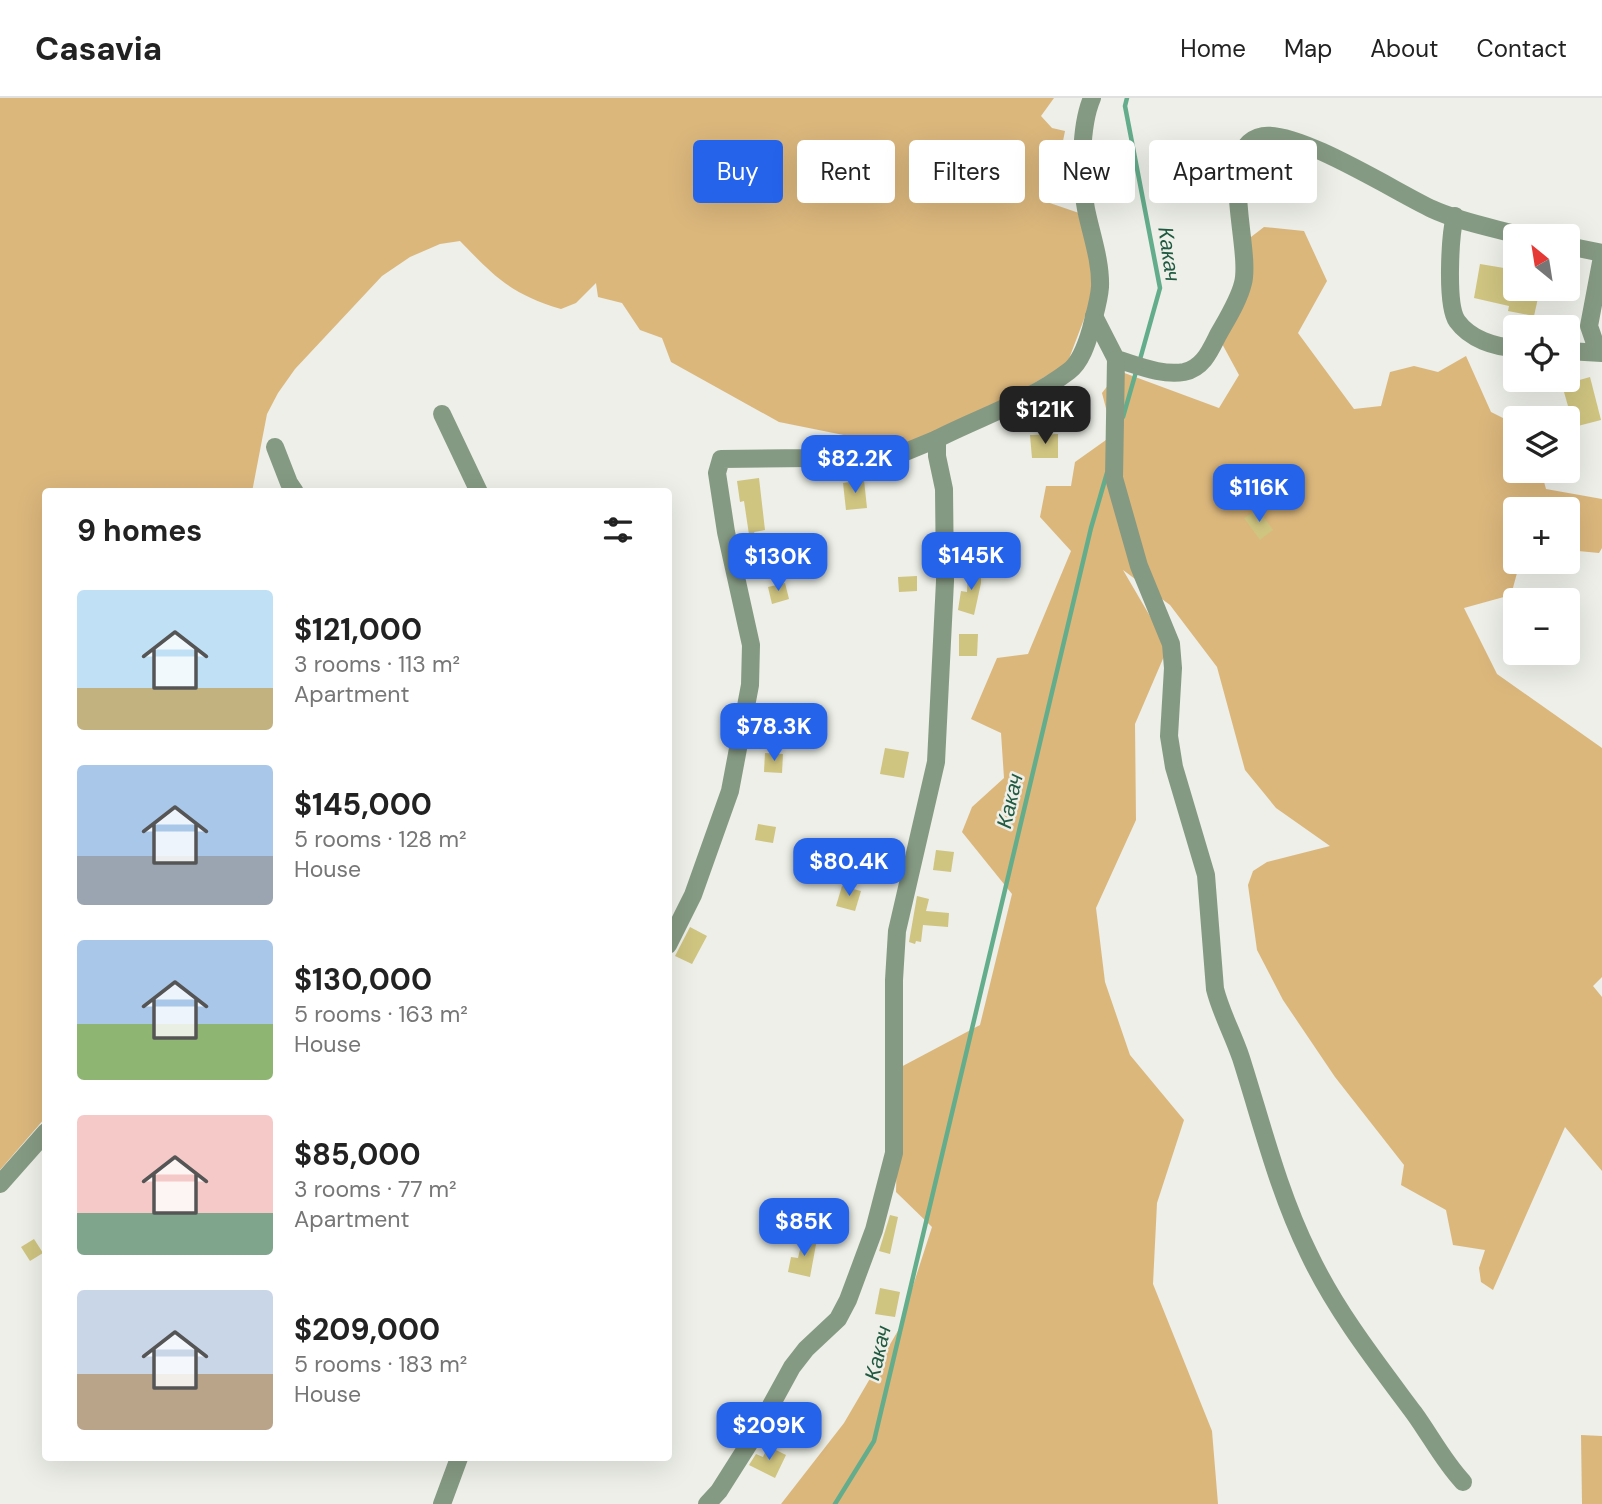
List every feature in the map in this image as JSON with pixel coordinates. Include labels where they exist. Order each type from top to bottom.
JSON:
[{"type":"street","points":[[672,937],[693,895],[730,791],[750,685],[751,645],[726,532],[717,472],[721,458],[810,458],[903,453],[1031,396],[1072,370],[1088,339],[1100,288],[1098,262],[1085,204],[1087,110],[1093,98]]},
{"type":"street","points":[[1123,361],[1167,373],[1184,372],[1198,367],[1209,353],[1243,282],[1245,253],[1236,169],[1241,153],[1254,139],[1262,136],[1288,138],[1434,210],[1503,230]]},
{"type":"street","points":[[1455,216],[1451,232],[1450,277],[1455,319],[1472,336],[1503,345]]},
{"type":"street","points":[[1580,249],[1602,255],[1589,326],[1600,352],[1580,351]]},
{"type":"street","points":[[1094,316],[1123,361],[1114,478],[1139,566],[1171,644],[1173,668],[1169,736],[1174,767],[1208,883],[1215,989],[1219,1004],[1238,1049],[1269,1153],[1309,1254],[1379,1367],[1464,1482]]},
{"type":"street","points":[[442,414],[477,488]]},
{"type":"street","points":[[707,1504],[719,1491],[757,1431],[792,1367],[806,1349],[838,1319],[848,1300],[874,1230],[894,1153],[894,980],[897,931],[936,762],[945,581],[944,489],[936,456],[937,439]]},
{"type":"street","points":[[275,447],[292,488]]},
{"type":"street","points":[[0,1184],[42,1137]]},
{"type":"street","points":[[442,1504],[458,1461]]},
{"type":"shaded area","points":[[0,98],[1054,98],[1041,116],[1052,128],[1065,131],[1063,140],[1039,140],[1039,203],[1050,203],[1079,213],[1092,257],[1092,298],[1067,364],[918,450],[779,422],[671,362],[662,338],[640,330],[622,303],[598,297],[596,283],[576,303],[561,309],[529,297],[505,283],[460,241],[440,244],[410,257],[382,276],[295,369],[267,414],[253,488],[42,488],[42,1121],[0,1170]]},
{"type":"shaded area","points":[[1264,227],[1304,231],[1327,281],[1298,333],[1354,409],[1381,406],[1390,372],[1414,366],[1438,372],[1466,356],[1491,412],[1503,418],[1503,483],[1544,483],[1546,489],[1602,499],[1602,548],[1599,553],[1580,551],[1580,497],[1503,497],[1503,574],[1517,574],[1513,588],[1503,588],[1503,597],[1464,608],[1497,674],[1602,748],[1602,977],[1593,986],[1602,997],[1602,1171],[1565,1127],[1493,1290],[1481,1282],[1479,1268],[1485,1250],[1453,1245],[1446,1210],[1401,1185],[1404,1165],[1335,1077],[1283,1000],[1257,950],[1248,885],[1253,871],[1267,862],[1330,846],[1276,808],[1245,770],[1217,667],[1170,605],[1123,570],[1168,647],[1135,724],[1136,820],[1096,908],[1105,982],[1130,1055],[1184,1120],[1157,1203],[1153,1284],[1212,1431],[1218,1504],[781,1504],[844,1423],[899,1329],[932,1227],[896,1192],[899,1068],[980,1025],[1012,894],[962,832],[972,807],[1004,778],[1001,733],[971,719],[997,658],[1028,654],[1071,551],[1040,517],[1046,486],[1071,486],[1075,462],[1113,435],[1102,393],[1119,371],[1219,408],[1239,375],[1220,340],[1250,283],[1251,237]]},
{"type":"shaded area","points":[[1581,1435],[1602,1436],[1602,1504],[1582,1504]]},
{"type":"building","points":[[1480,264],[1503,268],[1503,301],[1537,301],[1534,315],[1529,315],[1508,311],[1509,306],[1474,298]]},
{"type":"building","points":[[1590,377],[1601,420],[1580,425],[1580,406],[1568,406],[1564,392],[1580,392],[1580,380]]},
{"type":"building","points":[[1058,434],[1058,458],[1032,458],[1030,435]]},
{"type":"building","points":[[759,478],[765,530],[754,532],[766,556],[747,566],[742,552],[751,548],[744,501],[740,502],[737,481]]},
{"type":"building","points":[[864,480],[867,508],[846,510],[843,483]]},
{"type":"building","points":[[1258,509],[1273,530],[1260,540],[1244,518]]},
{"type":"building","points":[[968,568],[981,568],[981,583],[974,615],[958,610],[961,591],[967,592]]},
{"type":"building","points":[[917,576],[917,591],[899,592],[898,577]]},
{"type":"building","points":[[785,583],[789,599],[772,604],[768,587]]},
{"type":"building","points":[[959,634],[978,634],[977,656],[959,656]]},
{"type":"building","points":[[885,748],[909,752],[904,778],[880,774]]},
{"type":"building","points":[[765,753],[783,754],[782,773],[764,772]]},
{"type":"building","points":[[758,824],[776,827],[773,843],[755,840]]},
{"type":"building","points":[[936,850],[954,852],[951,872],[933,870]]},
{"type":"building","points":[[842,886],[861,891],[855,911],[836,906]]},
{"type":"building","points":[[917,896],[929,899],[926,911],[949,913],[948,927],[923,925],[921,942],[916,941],[915,944],[909,942]]},
{"type":"building","points":[[690,927],[707,936],[692,964],[675,956]]},
{"type":"building","points":[[890,1215],[898,1217],[890,1254],[879,1251]]},
{"type":"building","points":[[803,1237],[817,1239],[810,1277],[788,1272],[791,1257],[798,1258]]},
{"type":"building","points":[[34,1239],[42,1254],[30,1261],[21,1247]]},
{"type":"building","points":[[880,1288],[900,1292],[895,1317],[875,1314]]},
{"type":"building","points":[[768,1446],[786,1455],[775,1478],[749,1465],[756,1454],[763,1457]]},
{"type":"waterway","name":"Какач","points":[[1127,98],[1125,106],[1160,288],[1139,363]]},
{"type":"waterway","name":"Какач","points":[[1123,417],[1136,372]]},
{"type":"waterway","name":"Какач","points":[[835,1504],[874,1441],[1091,528],[1107,473]]}]
